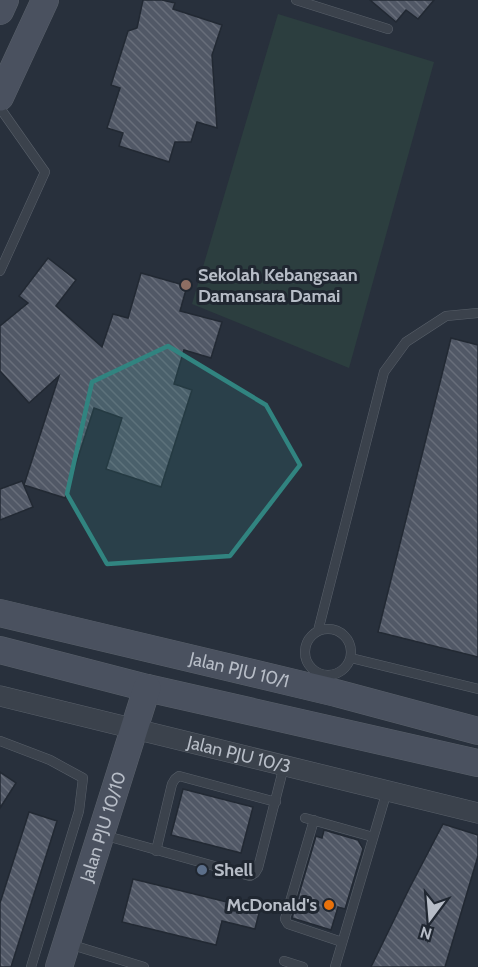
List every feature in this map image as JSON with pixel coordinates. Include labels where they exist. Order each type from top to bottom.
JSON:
[{"type":"street","points":[[0,11],[5,0]]},
{"type":"street","points":[[0,97],[45,0]]},
{"type":"street","name":"Jalan PJU 10/1","points":[[0,613],[297,684],[339,681],[478,731]]},
{"type":"street","points":[[0,627],[13,629],[52,626]]},
{"type":"street","name":"Jalan PJU 10/1","points":[[0,650],[147,688],[478,763]]},
{"type":"street","name":"Jalan PJU 10/10","points":[[63,955],[147,688]]},
{"type":"street","name":"Jalan PJU 10/3","points":[[0,696],[478,813]]},
{"type":"lane","points":[[296,0],[388,29]]},
{"type":"lane","points":[[0,108],[45,172],[0,271]]},
{"type":"lane","points":[[297,684],[307,642],[318,631],[384,372],[406,342],[446,316],[478,313]]},
{"type":"lane","points":[[305,657],[313,670],[339,681],[351,658],[350,643],[340,631],[332,629],[318,631]]},
{"type":"lane","points":[[351,658],[478,689]]},
{"type":"lane","points":[[0,741],[50,760],[83,778],[80,812],[31,967]]},
{"type":"lane","points":[[101,834],[250,876],[258,868],[285,766]]},
{"type":"lane","points":[[156,851],[172,784],[179,776],[276,802]]},
{"type":"lane","points":[[335,967],[387,791]]},
{"type":"lane","points":[[342,942],[288,924],[285,919],[309,819],[374,837]]},
{"type":"lane","points":[[63,955],[144,967]]},
{"type":"lane","points":[[284,961],[303,967]]},
{"type":"highlighted area","points":[[168,346],[266,405],[300,465],[230,556],[107,564],[67,494],[92,382]]},
{"type":"shaded area","points":[[278,14],[434,62],[349,368],[192,304]]},
{"type":"building","points":[[143,0],[175,3],[173,9],[222,25],[212,55],[217,128],[197,122],[191,142],[175,142],[169,162],[119,146],[123,133],[107,128],[120,88],[111,85],[128,31],[137,28]]},
{"type":"building","points":[[370,0],[434,0],[418,19],[406,10],[396,22]]},
{"type":"building","points":[[48,258],[76,280],[56,306],[102,347],[113,314],[128,318],[141,273],[187,286],[180,311],[222,322],[211,358],[184,350],[174,384],[192,390],[161,487],[106,469],[122,418],[94,408],[65,498],[24,485],[59,376],[29,403],[0,371],[0,326],[28,303],[19,296]]},
{"type":"building","points":[[451,338],[478,345],[478,657],[378,632]]},
{"type":"building","points":[[22,481],[33,507],[0,520],[0,489]]},
{"type":"building","points":[[0,772],[16,783],[0,808]]},
{"type":"building","points":[[183,789],[253,807],[241,853],[171,835]]},
{"type":"building","points":[[29,812],[57,821],[11,967],[0,967],[0,903]]},
{"type":"building","points":[[443,824],[478,835],[478,856],[445,967],[371,967],[409,889]]},
{"type":"building","points":[[324,830],[358,840],[363,849],[345,909],[338,907],[331,930],[292,918],[316,836],[322,838]]},
{"type":"building","points":[[133,879],[227,902],[226,905],[259,913],[255,929],[222,921],[216,945],[122,922]]},
{"type":"place","name":"Sekolah Kebangsaan Damansara Damai","points":[[186,285]]},
{"type":"place","name":"Shell","points":[[202,870]]},
{"type":"place","name":"McDonald's","points":[[329,905]]}]
